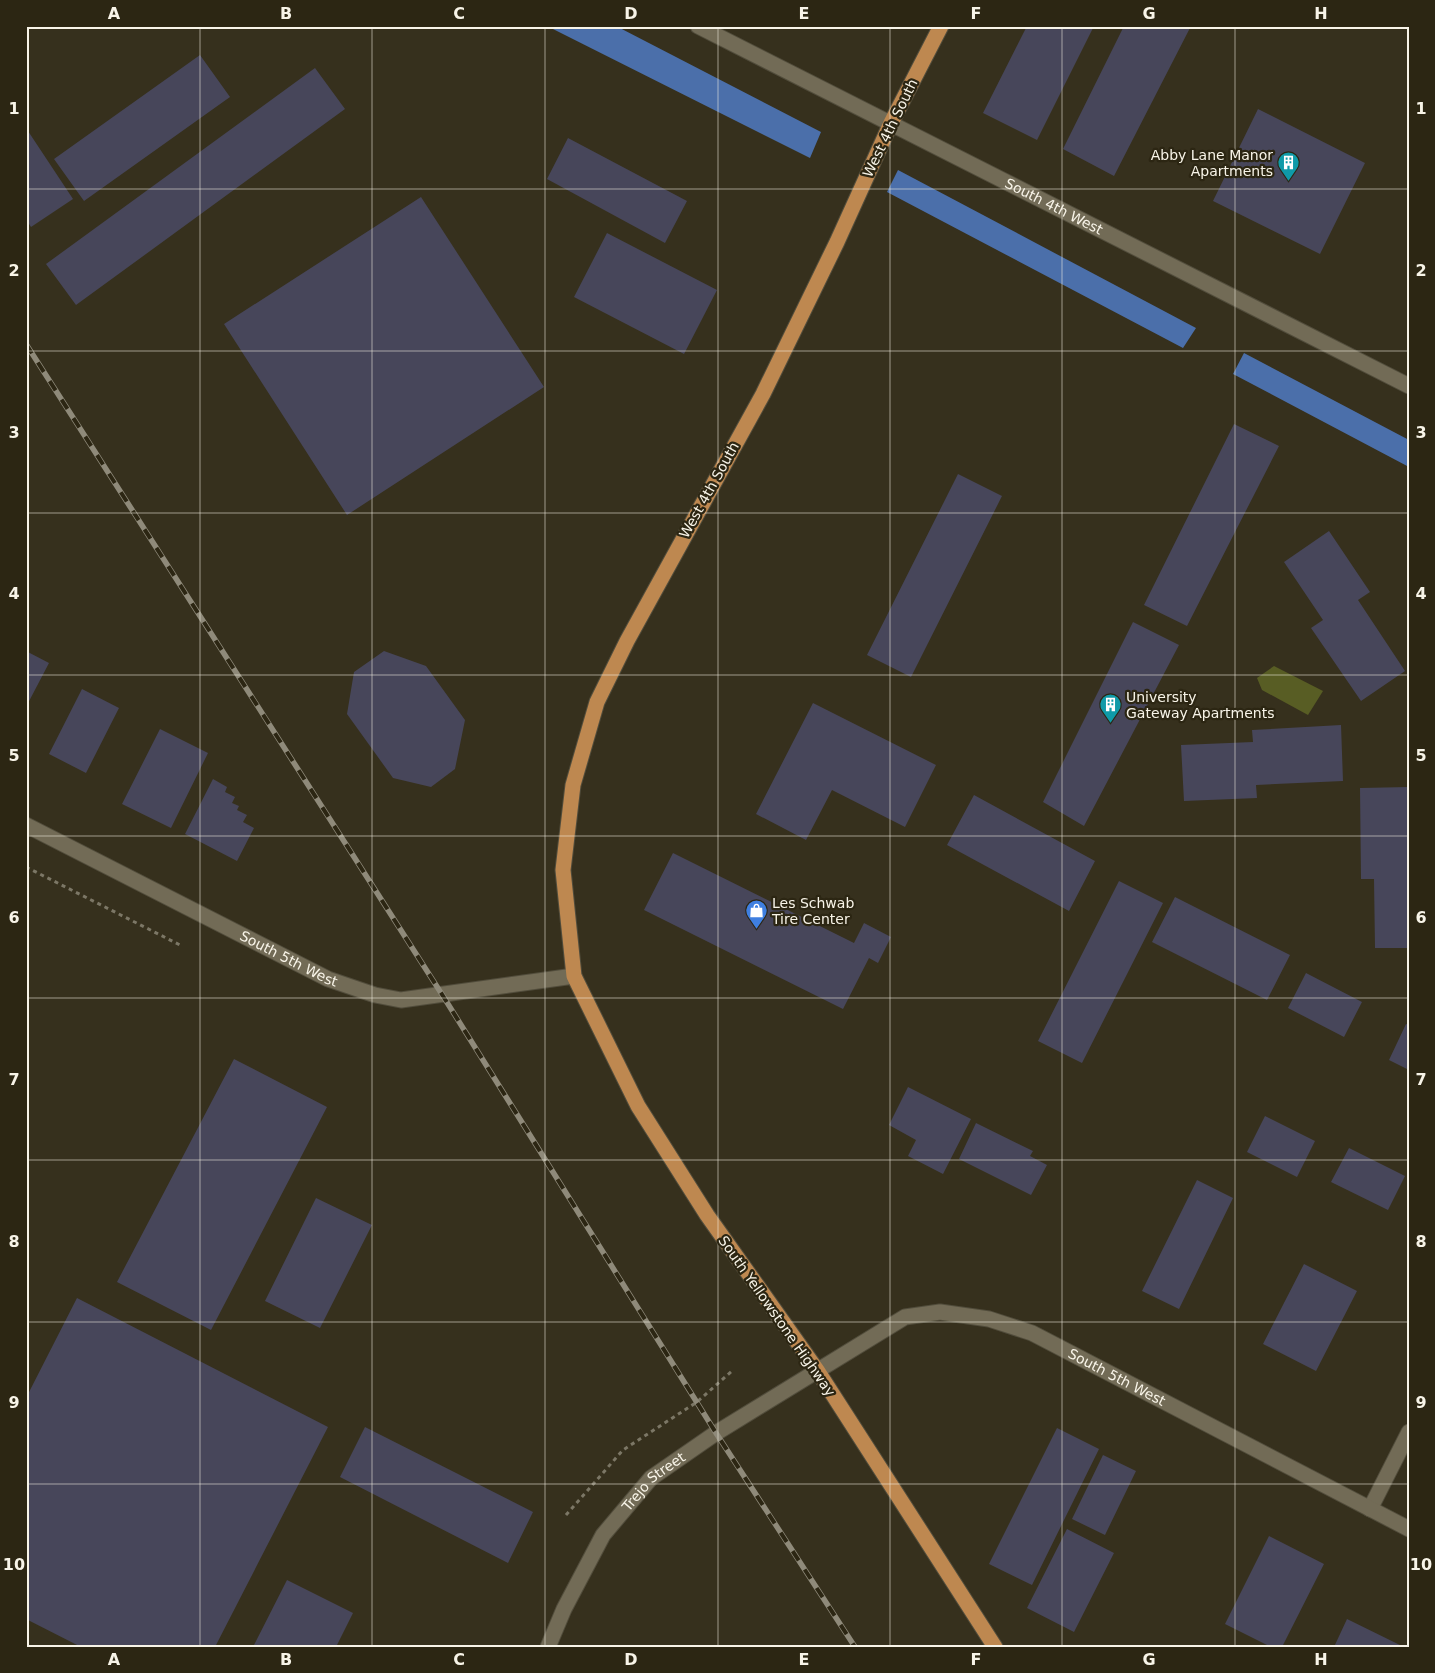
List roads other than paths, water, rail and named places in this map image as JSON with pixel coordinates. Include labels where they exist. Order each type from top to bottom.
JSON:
[{"type":"main road","name":"West 4th South","points":[[574,976],[563,870],[573,785],[597,702],[636,624],[763,394],[833,250],[891,123],[941,26]]},
{"type":"main road","name":"South Yellowstone Highway","points":[[574,976],[638,1106],[707,1215],[817,1370],[995,1647]]},
{"type":"street","name":"South 4th West","points":[[698,26],[1409,386]]},
{"type":"street","name":"South 5th West","points":[[26,825],[328,978],[375,995],[401,1000],[574,976]]},
{"type":"street","name":"South 5th West","points":[[817,1370],[905,1317],[940,1312],[989,1319],[1032,1333],[1409,1529]]},
{"type":"street","name":"Trejo Street","points":[[548,1647],[564,1610],[603,1535],[651,1478],[716,1432],[817,1370]]},
{"type":"street","points":[[1370,1509],[1409,1432]]},
{"type":"water","points":[[547,26],[616,26],[821,132],[810,158]]},
{"type":"water","points":[[898,170],[1196,328],[1183,348],[887,192]]},
{"type":"water","points":[[1244,353],[1409,440],[1409,467],[1233,374]]},
{"type":"railway","points":[[26,344],[443,996],[716,1433],[855,1647]]},
{"type":"place","name":"Abby Lane Manor Apartments","points":[[1289,182]]},
{"type":"place","name":"University Gateway Apartments","points":[[1110,724]]},
{"type":"place","name":"Les Schwab Tire Center","points":[[756,930]]}]
